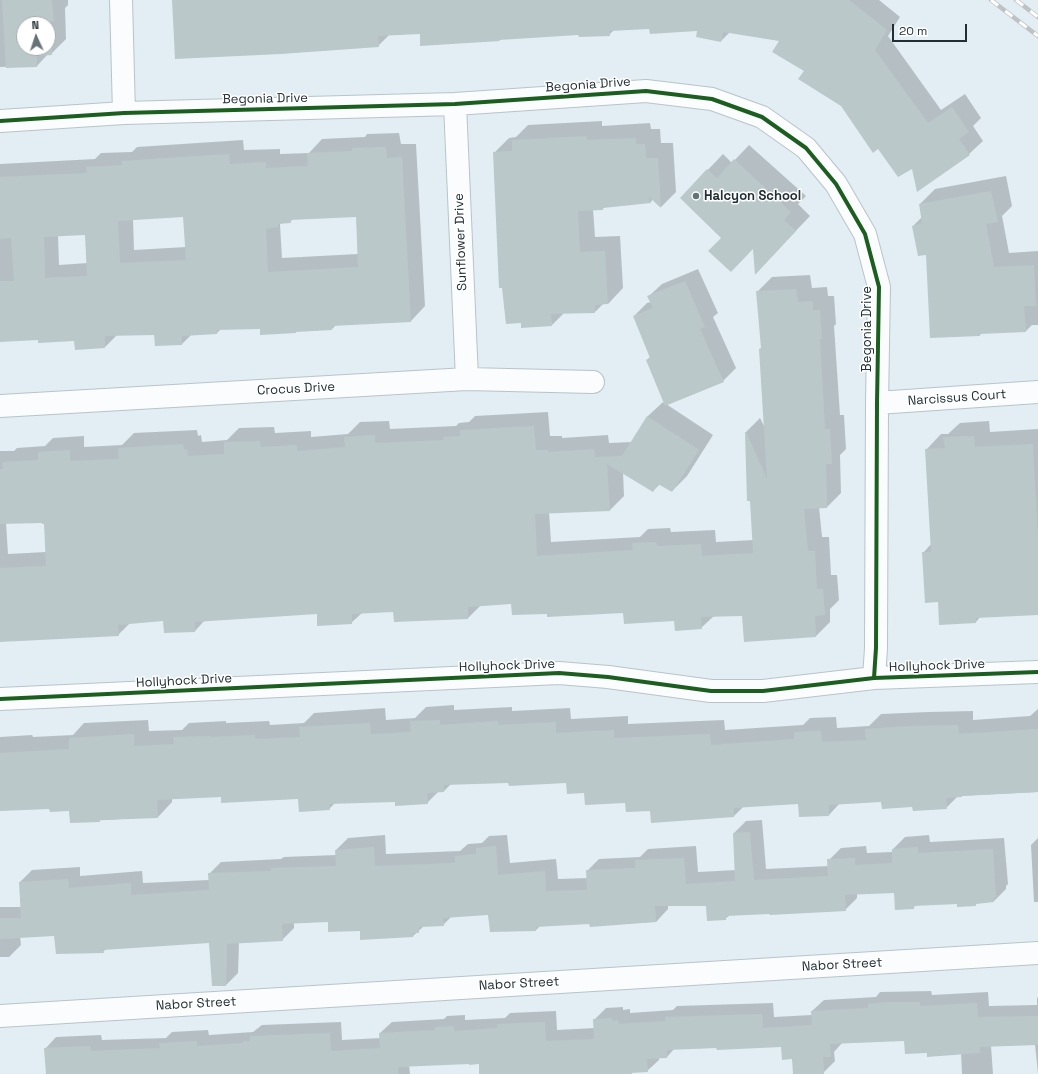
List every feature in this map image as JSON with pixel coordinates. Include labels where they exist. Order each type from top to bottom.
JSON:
[{"type":"street","points":[[121,0],[124,113]]},
{"type":"street","name":"Begonia Drive","points":[[0,121],[124,113],[455,104],[646,91],[712,99],[762,117],[806,148],[836,184],[865,234],[879,286],[876,648],[874,678]]},
{"type":"street","name":"Sunflower Drive","points":[[455,104],[467,379]]},
{"type":"street","name":"Crocus Drive","points":[[0,406],[467,379],[593,382]]},
{"type":"street","name":"Narcissus Court","points":[[877,403],[1038,392]]},
{"type":"street","name":"Hollyhock Drive","points":[[0,699],[559,673],[608,677],[712,691],[763,691],[874,678],[1038,672]]},
{"type":"street","name":"Nabor Street","points":[[0,1016],[1038,953]]},
{"type":"building","points":[[2,0],[52,0],[54,16],[16,16],[16,56],[37,56],[37,67],[6,68]]},
{"type":"building","points":[[172,0],[849,0],[887,30],[875,50],[928,123],[952,107],[969,132],[959,139],[970,155],[917,192],[912,169],[898,177],[878,149],[873,153],[841,106],[798,79],[804,71],[772,52],[779,41],[723,32],[721,42],[696,37],[697,31],[650,34],[649,29],[609,31],[610,36],[579,37],[578,35],[420,46],[420,34],[378,36],[379,47],[281,54],[175,59]]},
{"type":"building","points":[[587,136],[587,140],[636,138],[636,144],[645,144],[646,158],[658,158],[661,208],[648,196],[651,203],[603,208],[603,210],[578,211],[580,252],[605,251],[608,304],[595,305],[595,313],[551,314],[552,326],[521,328],[521,323],[506,324],[502,288],[499,288],[493,152],[512,151],[512,140]]},
{"type":"building","points":[[386,147],[387,158],[402,157],[411,322],[332,326],[332,330],[260,335],[260,329],[217,330],[217,334],[182,336],[182,345],[155,346],[154,335],[105,336],[105,348],[75,350],[74,341],[38,343],[38,340],[0,342],[0,281],[14,281],[11,238],[0,239],[0,177],[87,173],[86,167],[122,165],[122,161],[229,154],[230,164],[266,162],[266,168],[308,166],[307,153],[352,151],[352,148]],"holes":[[[183,217],[186,260],[120,263],[118,221]],[[356,217],[358,267],[268,272],[266,229],[278,227],[278,224],[291,223],[290,220]],[[85,235],[87,276],[45,278],[44,237]]]},
{"type":"building","points":[[734,159],[791,212],[784,220],[796,231],[755,275],[753,249],[731,272],[708,251],[721,238],[680,198],[707,169],[717,178]]},
{"type":"building","points":[[991,191],[998,222],[986,224],[994,267],[1034,265],[1036,306],[1024,306],[1026,332],[930,338],[926,255],[918,256],[912,226],[922,223],[919,204]]},
{"type":"building","points":[[685,281],[705,327],[700,329],[724,382],[665,406],[646,360],[650,358],[633,316],[653,308],[647,296]]},
{"type":"building","points":[[796,289],[798,302],[813,301],[813,310],[820,310],[822,339],[820,339],[825,429],[830,429],[832,464],[826,464],[827,508],[804,509],[808,551],[815,551],[817,589],[823,589],[825,615],[815,616],[816,637],[744,642],[742,616],[701,617],[702,629],[675,631],[674,621],[624,624],[623,613],[547,617],[547,614],[512,615],[511,604],[468,607],[468,619],[394,622],[393,612],[352,614],[352,624],[317,626],[317,614],[195,622],[195,632],[164,633],[163,621],[118,625],[119,636],[0,642],[0,568],[46,566],[44,524],[0,524],[0,469],[3,469],[2,462],[38,460],[38,452],[70,450],[70,461],[119,459],[118,448],[183,444],[184,450],[187,449],[188,456],[224,454],[224,442],[260,441],[261,447],[297,445],[297,451],[345,447],[344,437],[375,435],[375,443],[444,440],[443,437],[460,436],[460,430],[534,426],[536,450],[548,450],[548,452],[594,449],[595,457],[622,456],[647,416],[699,450],[672,492],[658,484],[653,492],[607,464],[610,511],[535,514],[537,556],[633,550],[632,543],[656,542],[657,546],[701,544],[702,556],[753,553],[750,501],[747,501],[745,432],[767,479],[759,349],[761,348],[756,291]]},
{"type":"building","points":[[974,436],[975,447],[1033,444],[1038,539],[1038,615],[976,618],[976,623],[939,625],[938,602],[925,603],[922,552],[931,552],[925,449],[945,448],[943,437]]},
{"type":"building","points":[[440,720],[440,725],[498,721],[498,725],[556,722],[556,733],[614,730],[614,738],[710,734],[711,745],[794,739],[794,732],[821,731],[822,742],[866,740],[865,729],[912,726],[958,725],[959,734],[1038,729],[1038,792],[946,798],[947,809],[913,811],[912,807],[882,809],[881,802],[829,805],[829,816],[799,817],[798,804],[734,808],[734,817],[651,823],[650,811],[626,812],[625,803],[585,805],[584,793],[567,794],[566,783],[509,786],[508,783],[444,785],[444,792],[427,793],[428,804],[395,806],[395,802],[329,804],[330,810],[299,812],[298,799],[221,803],[221,797],[157,800],[158,818],[100,820],[100,822],[70,823],[69,811],[50,812],[49,809],[0,811],[0,753],[69,749],[69,738],[134,734],[134,746],[174,744],[173,737],[255,735],[255,739],[300,737],[299,727],[370,723],[371,734],[411,732],[410,721]]},
{"type":"building","points":[[750,832],[754,880],[828,876],[827,859],[855,858],[855,865],[892,863],[892,849],[918,847],[918,853],[993,849],[996,897],[994,897],[994,902],[976,904],[976,906],[957,907],[957,904],[914,906],[914,909],[895,910],[894,893],[845,895],[846,911],[726,916],[726,920],[707,921],[706,906],[655,906],[656,922],[590,927],[589,924],[536,927],[536,931],[490,932],[488,915],[443,918],[444,926],[419,927],[419,933],[413,933],[413,937],[360,940],[360,931],[328,932],[328,922],[282,924],[283,941],[227,944],[226,986],[212,986],[209,943],[103,950],[104,953],[56,954],[54,936],[0,939],[0,918],[21,918],[19,882],[68,879],[69,888],[131,883],[131,895],[209,890],[208,873],[271,871],[271,868],[336,866],[335,850],[374,847],[375,866],[455,863],[455,856],[476,854],[476,848],[496,846],[498,875],[545,871],[546,891],[587,890],[586,870],[635,868],[635,860],[684,858],[686,884],[735,881],[733,833]]},
{"type":"building","points":[[887,1002],[920,1002],[920,1006],[977,1003],[978,1017],[1038,1016],[1038,1045],[980,1047],[980,1053],[927,1057],[927,1053],[905,1054],[904,1041],[830,1044],[831,1057],[823,1057],[824,1074],[793,1074],[792,1059],[782,1060],[781,1047],[717,1050],[716,1048],[667,1050],[667,1058],[647,1059],[648,1072],[630,1074],[479,1074],[479,1064],[469,1064],[398,1067],[398,1074],[46,1074],[44,1048],[90,1046],[91,1051],[160,1048],[159,1043],[197,1041],[197,1046],[243,1043],[243,1041],[250,1041],[250,1036],[330,1033],[331,1051],[380,1048],[379,1033],[435,1030],[435,1027],[454,1026],[454,1031],[497,1028],[497,1024],[545,1022],[546,1041],[594,1039],[593,1019],[612,1018],[612,1021],[618,1020],[619,1024],[665,1021],[665,1017],[762,1014],[763,1028],[812,1025],[811,1011],[868,1008],[868,1004]]},
{"type":"railway","points":[[991,0],[1038,36]]},
{"type":"railway","points":[[1016,0],[1038,17]]},
{"type":"cycle path","points":[[0,121],[124,113],[455,104],[646,91],[712,99],[762,117],[806,148],[836,184],[865,234],[879,287],[876,648],[874,678]]},
{"type":"cycle path","points":[[0,699],[559,673],[608,677],[711,691],[763,691],[874,678],[1038,672]]},
{"type":"place","name":"Halcyon School","points":[[696,196]]}]
